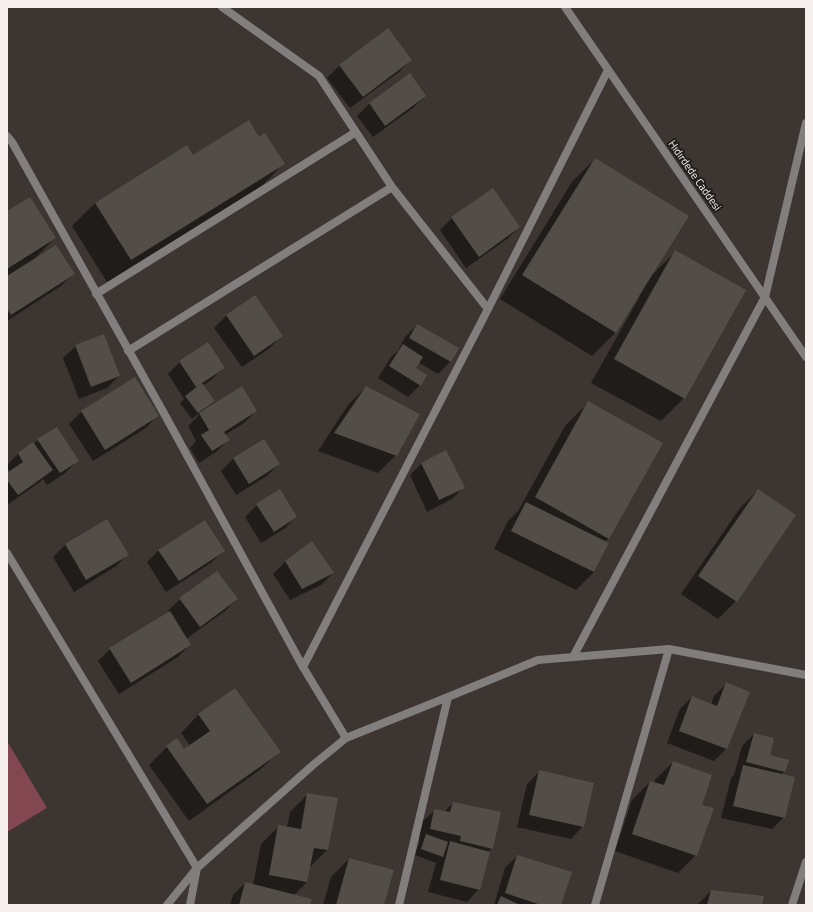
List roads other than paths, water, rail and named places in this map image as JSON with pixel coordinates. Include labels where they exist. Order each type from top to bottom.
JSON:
[{"type":"street","points":[[222,7],[319,76],[392,187],[488,309]]},
{"type":"street","name":"Hıdırdede Caddesi","points":[[565,7],[806,356]]},
{"type":"street","points":[[303,667],[488,309],[608,70]]},
{"type":"street","points":[[573,657],[765,297],[806,123]]},
{"type":"street","points":[[96,294],[356,132]]},
{"type":"street","points":[[7,136],[12,142],[303,667],[346,738]]},
{"type":"street","points":[[128,351],[392,187]]},
{"type":"street","points":[[7,553],[197,868],[190,905]]},
{"type":"street","points":[[595,905],[669,649]]},
{"type":"street","points":[[166,905],[197,868],[313,764],[346,738],[538,660],[669,649],[806,675]]},
{"type":"street","points":[[399,905],[448,697]]},
{"type":"street","points":[[792,905],[806,862]]}]
